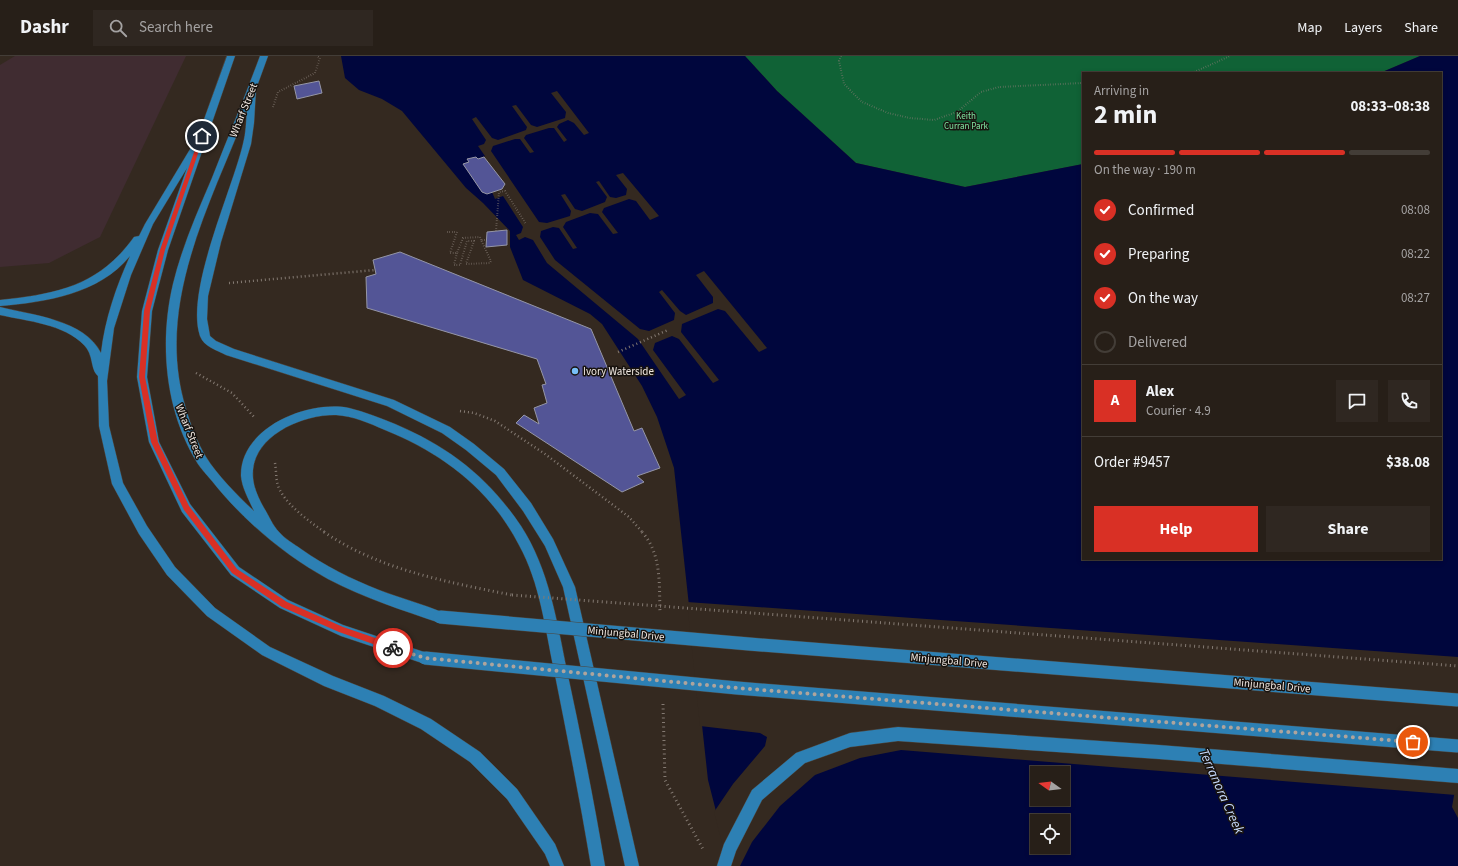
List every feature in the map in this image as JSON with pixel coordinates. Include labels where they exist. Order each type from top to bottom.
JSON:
[{"type":"main road","points":[[231,56],[163,250],[147,311],[142,377],[154,442],[186,508],[235,571],[284,604],[341,630],[425,658],[737,688],[1458,746]]},
{"type":"main road","name":"Wharf Street","points":[[264,56],[196,226],[184,263],[175,299],[171,331],[171,362],[177,396],[187,429],[202,460],[229,494],[274,536],[318,566],[350,583],[440,617]]},
{"type":"main road","points":[[252,89],[248,143],[205,285],[201,321],[205,337],[216,346],[230,352],[390,403],[429,421],[470,447],[500,472],[527,507],[549,543],[568,587],[632,866]]},
{"type":"main road","points":[[0,303],[42,298],[68,292],[107,271],[122,259],[149,224],[202,136]]},
{"type":"main road","points":[[102,382],[109,328],[126,275],[149,224]]},
{"type":"main road","points":[[0,311],[51,323],[71,331],[86,340],[96,353],[102,382],[104,426],[118,484],[143,530],[171,571],[212,612],[266,651],[329,681],[380,701],[426,724],[475,757],[512,794],[550,849],[557,866]]},
{"type":"main road","points":[[274,536],[254,499],[247,479],[249,461],[258,445],[270,432],[287,420],[310,413],[336,411],[357,415],[401,431],[451,459],[494,498],[523,540],[543,588],[568,706],[598,866]]},
{"type":"main road","name":"Minjungbal Drive","points":[[440,617],[749,644],[1458,700]]},
{"type":"main road","points":[[724,866],[729,850],[758,795],[801,758],[850,740],[898,734],[1159,752],[1458,776]]},
{"type":"path","points":[[841,56],[839,61],[844,84],[862,102],[888,112],[910,118],[934,120],[957,112],[981,92],[999,87],[1082,83]]},
{"type":"path","points":[[1194,72],[1230,56]]},
{"type":"path","points":[[496,231],[499,192],[505,191],[526,224]]},
{"type":"path","points":[[447,232],[457,232],[450,253],[457,253]]},
{"type":"path","points":[[480,237],[492,261],[490,263],[466,264],[474,240],[467,241],[460,265],[454,265],[457,253],[462,238],[480,237]]},
{"type":"path","points":[[481,240],[486,240]]},
{"type":"path","points":[[226,283],[375,270]]},
{"type":"path","points":[[618,352],[668,330]]},
{"type":"path","points":[[512,595],[1458,666]]},
{"type":"shaded area","points":[[15,56],[186,56],[100,237],[49,263],[0,267],[0,65]]},
{"type":"green space","name":"Keith Curran Park","points":[[745,56],[1420,56],[1382,72],[1082,72],[1082,164],[965,187],[856,163],[777,91]]},
{"type":"water","name":"Terranora Creek","points":[[341,56],[745,56],[777,91],[856,163],[965,187],[1082,164],[1082,560],[1442,560],[1442,72],[1382,72],[1420,56],[1458,56],[1458,773],[1452,807],[1458,818],[1458,866],[730,866],[708,780],[674,468],[657,417],[642,386],[602,324],[590,314],[523,280],[510,247],[510,231],[466,188],[402,111],[382,99],[359,90],[345,78]]},
{"type":"pier","points":[[557,91],[589,133],[584,135],[574,123],[568,120],[559,124],[557,127],[567,140],[564,142],[554,128],[549,128],[526,135],[524,138],[534,152],[530,153],[520,139],[515,139],[493,146],[491,151],[539,222],[547,223],[570,216],[571,211],[561,195],[565,194],[575,209],[582,211],[605,202],[607,197],[596,182],[599,181],[610,197],[616,198],[626,195],[627,189],[616,175],[623,173],[659,216],[650,220],[636,201],[629,199],[604,208],[602,212],[618,233],[613,234],[598,214],[590,213],[566,222],[563,227],[577,248],[573,249],[559,228],[553,227],[541,231],[540,237],[555,260],[640,329],[649,331],[674,320],[675,313],[659,292],[662,290],[680,311],[686,315],[713,303],[713,297],[696,275],[704,271],[767,348],[759,352],[725,311],[718,309],[682,324],[681,332],[719,380],[713,383],[679,339],[672,336],[655,343],[653,350],[686,395],[679,399],[638,339],[547,263],[533,240],[525,237],[519,240],[516,235],[521,233],[523,227],[503,196],[495,199],[492,192],[487,194],[482,192],[463,164],[469,162],[467,159],[476,157],[478,159],[485,156],[478,146],[484,144],[486,140],[472,119],[476,117],[492,138],[498,140],[526,130],[527,127],[512,106],[516,105],[531,125],[537,127],[565,118],[566,112],[551,93]]},
{"type":"pier","points":[[687,602],[1458,657],[1458,786],[1456,795],[901,750],[860,758],[815,775],[780,806],[752,842],[740,866],[728,866],[714,812],[733,784],[765,746],[767,737],[760,733],[700,726]]},
{"type":"building","points":[[319,81],[322,93],[297,99],[294,86]]},
{"type":"building","points":[[476,157],[478,159],[484,157],[505,184],[502,189],[487,194],[482,192],[463,164],[469,162],[467,159]]},
{"type":"building","points":[[507,230],[507,245],[486,247],[487,232]]},
{"type":"building","name":"Ivory Waterside","points":[[400,252],[591,329],[634,431],[642,428],[660,468],[637,476],[644,482],[622,492],[516,423],[524,415],[539,424],[534,408],[547,403],[542,385],[546,384],[537,359],[367,308],[366,277],[376,274],[373,260]]},
{"type":"way so far","points":[[393,648],[425,658],[737,688],[1413,742]]},
{"type":"place","name":"Ivory Waterside","points":[[575,371]]},
{"type":"route","points":[[202,136],[163,250],[147,311],[142,377],[154,442],[186,508],[235,571],[284,604],[341,630],[393,648]]}]
